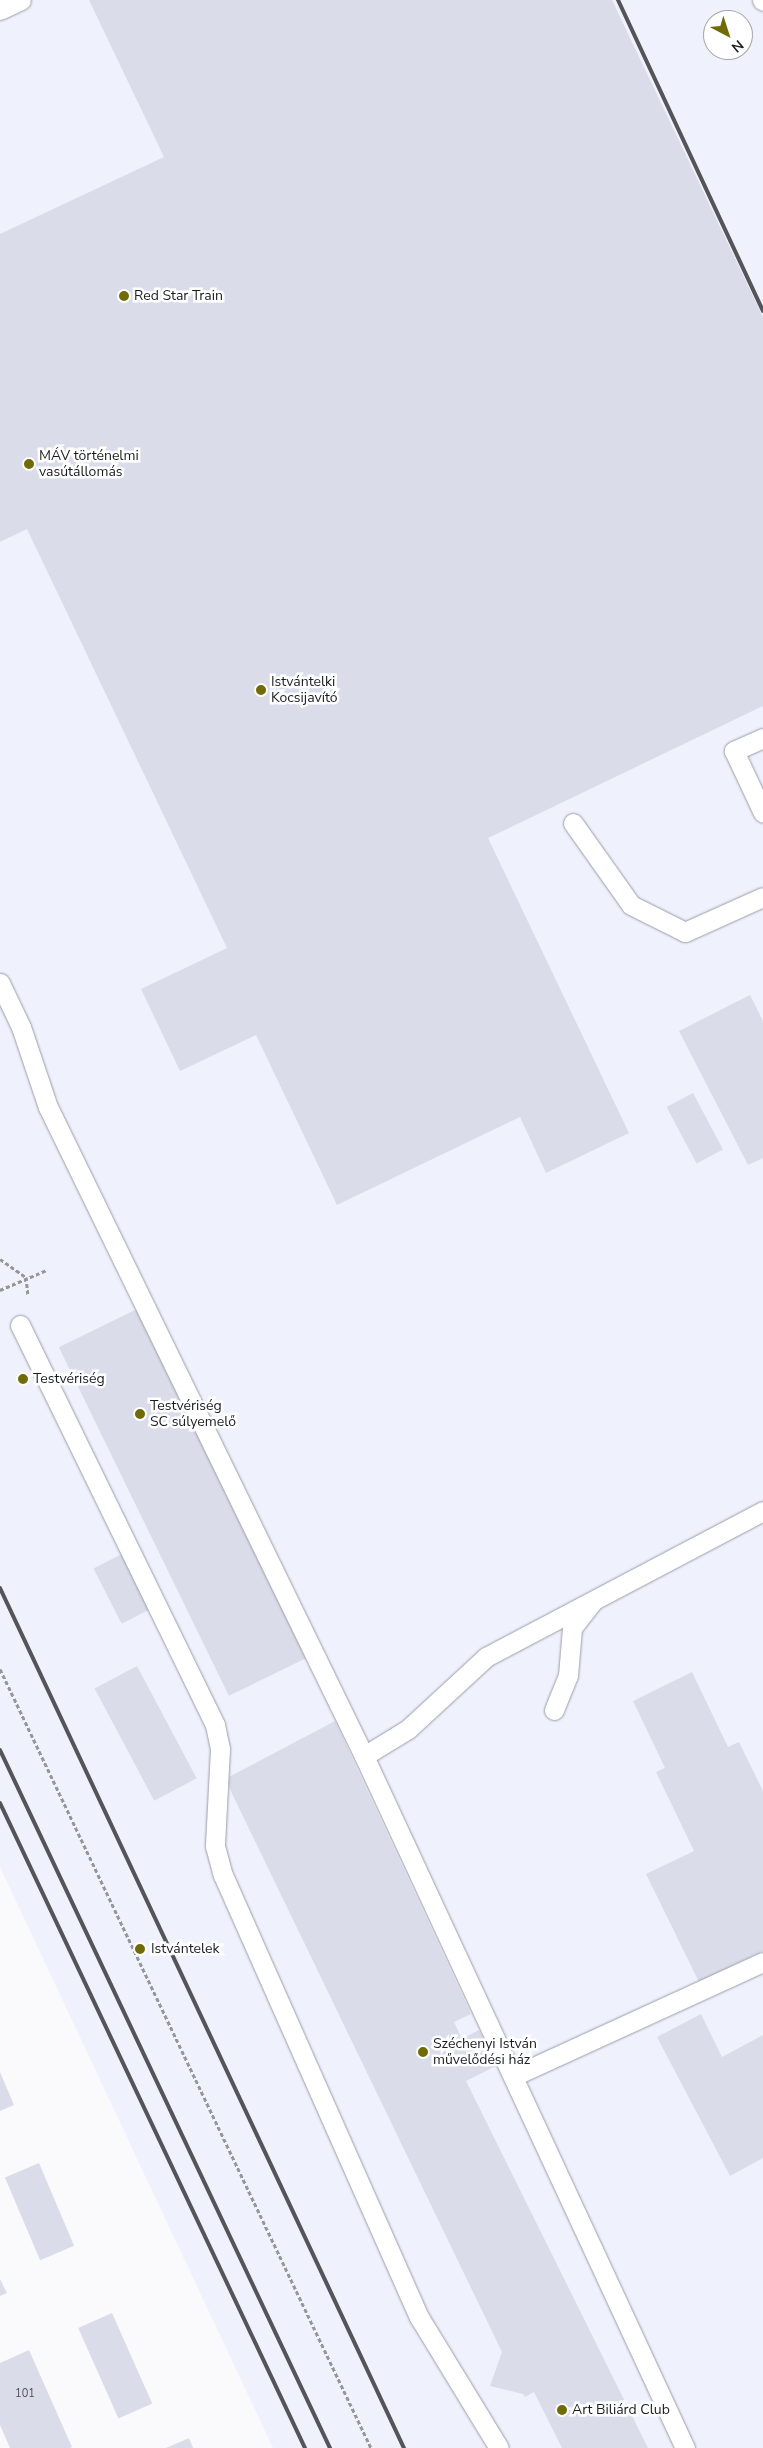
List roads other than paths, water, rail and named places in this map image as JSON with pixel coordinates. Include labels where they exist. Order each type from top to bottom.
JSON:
[{"type":"lane","points":[[0,10],[21,0]]},
{"type":"lane","points":[[763,738],[734,751],[763,813]]},
{"type":"lane","points":[[573,823],[631,905],[685,932],[763,897]]},
{"type":"lane","points":[[0,983],[21,1027],[48,1107],[364,1756],[514,2076],[684,2448]]},
{"type":"lane","points":[[20,1325],[215,1725],[220,1749],[215,1832],[223,1875],[419,2317],[498,2448]]},
{"type":"lane","points":[[364,1756],[408,1729],[486,1657],[763,1510]]},
{"type":"lane","points":[[554,1710],[568,1675],[572,1628],[596,1597]]},
{"type":"lane","points":[[514,2076],[763,1962]]},
{"type":"railway","points":[[618,0],[763,311]]},
{"type":"railway","points":[[0,1588],[404,2448]]},
{"type":"railway","points":[[0,1750],[330,2448]]},
{"type":"railway","points":[[0,1803],[305,2448]]},
{"type":"place","name":"Red Star Train","points":[[124,296]]},
{"type":"place","name":"MÁV történelmi vasútállomás","points":[[29,464]]},
{"type":"place","name":"Istvántelki Kocsijavító","points":[[261,690]]},
{"type":"place","name":"Testvériség","points":[[23,1379]]},
{"type":"place","name":"Testvériség SC súlyemelő","points":[[140,1414]]},
{"type":"place","name":"Istvántelek","points":[[140,1949]]},
{"type":"place","name":"Széchenyi István művelődési ház","points":[[423,2052]]},
{"type":"place","name":"Art Biliárd Club","points":[[562,2410]]}]
